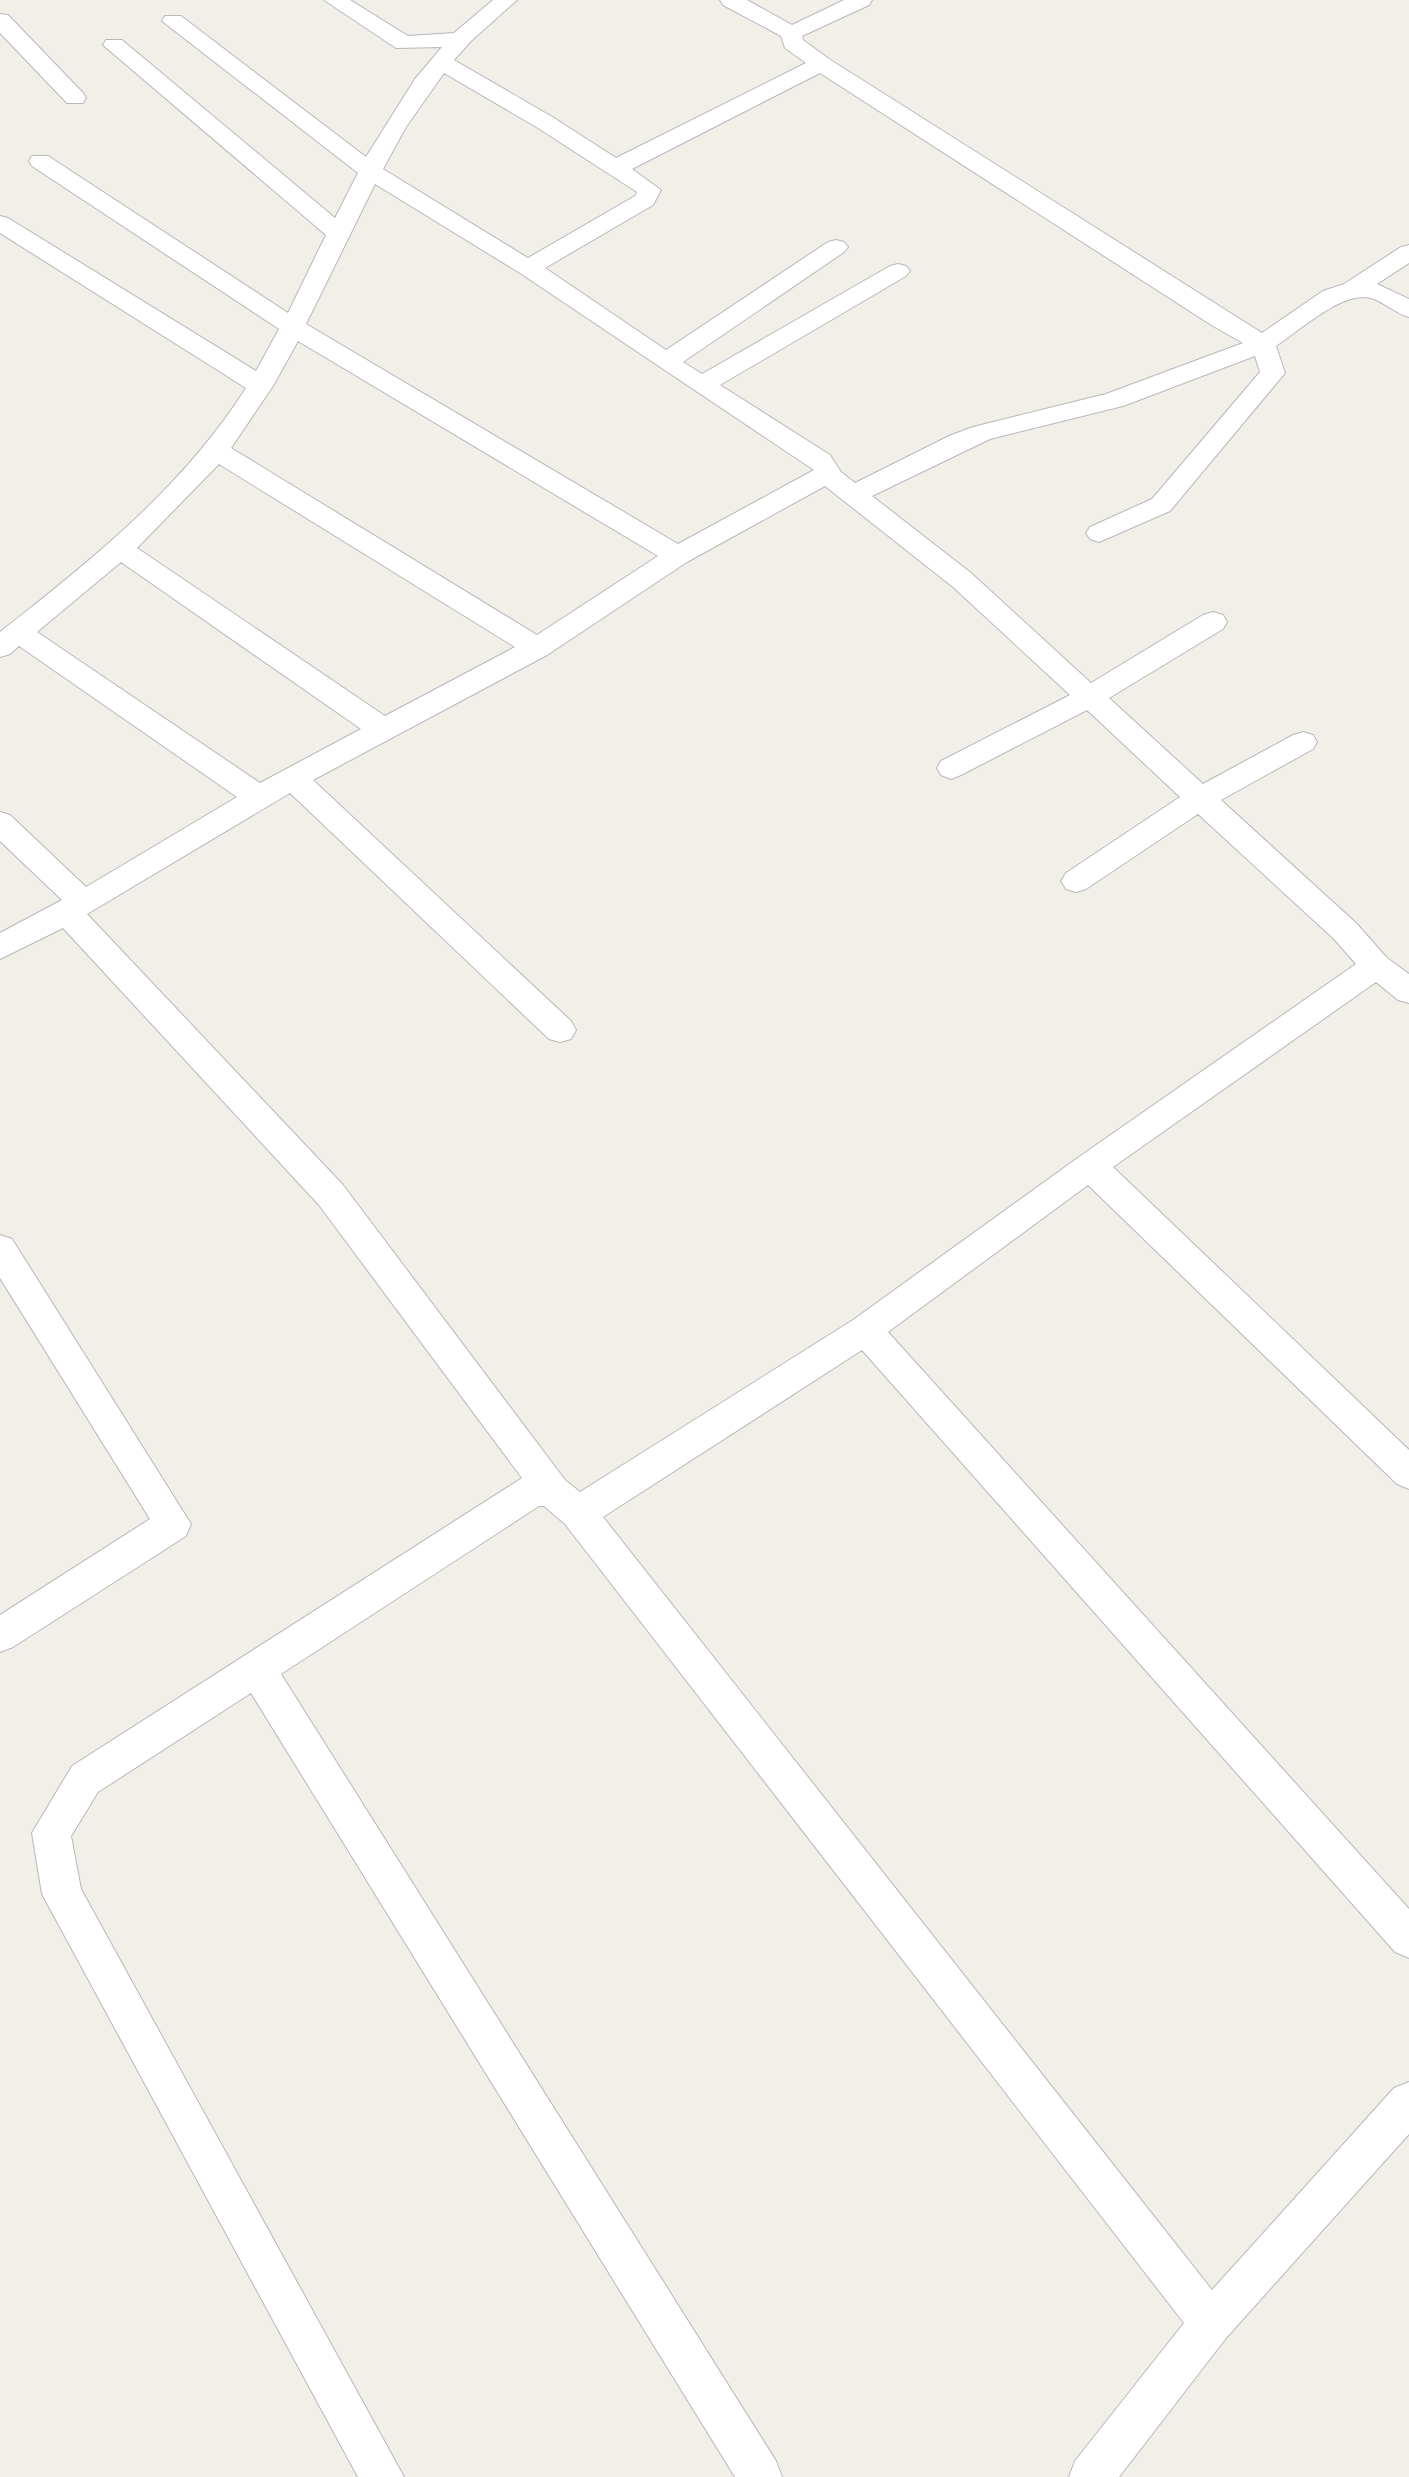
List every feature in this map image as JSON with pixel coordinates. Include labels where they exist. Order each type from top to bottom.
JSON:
[{"type":"street","points":[[335,0],[404,43],[460,39]]},
{"type":"street","points":[[259,797],[7,639],[120,549],[195,476],[260,385],[370,172],[408,106],[440,61],[460,39],[481,17],[506,0]]},
{"type":"street","points":[[731,0],[791,33]]},
{"type":"street","points":[[791,33],[861,0]]},
{"type":"street","points":[[0,20],[75,98]]},
{"type":"street","points":[[173,21],[370,172],[528,268],[666,363],[821,461],[828,471],[827,474],[962,580],[1345,931],[1376,966],[1409,991]]},
{"type":"street","points":[[791,33],[792,43],[821,64],[1222,321],[1263,344],[1274,373],[1161,505],[1100,533]]},
{"type":"street","points":[[114,45],[340,234]]},
{"type":"street","points":[[440,61],[617,167],[649,190],[645,200],[528,268]]},
{"type":"street","points":[[617,167],[821,64]]},
{"type":"street","points":[[40,161],[291,326],[678,556]]},
{"type":"street","points":[[0,223],[260,385]]},
{"type":"street","points":[[666,363],[836,247]]},
{"type":"street","points":[[854,494],[958,442],[982,433],[1114,400],[1263,344],[1332,296],[1353,289],[1409,252]]},
{"type":"street","points":[[701,385],[898,271]]},
{"type":"street","points":[[1353,289],[1376,291],[1409,309]]},
{"type":"street","points":[[215,450],[537,648]]},
{"type":"street","points":[[0,947],[75,907],[292,778],[537,648],[678,556],[827,474]]},
{"type":"street","points":[[120,549],[384,730]]},
{"type":"street","points":[[951,768],[1089,697],[1213,622]]},
{"type":"street","points":[[1076,881],[1200,798],[1303,742]]},
{"type":"street","points":[[292,778],[375,853],[560,1030]]},
{"type":"street","points":[[0,823],[331,1195],[565,1502],[1211,2323]]},
{"type":"street","points":[[565,1502],[865,1330],[1090,1166],[1376,966]]},
{"type":"street","points":[[1090,1166],[1409,1473]]},
{"type":"street","points":[[0,1249],[173,1524],[0,1635]]},
{"type":"street","points":[[865,1330],[1409,1938]]},
{"type":"street","points":[[382,2477],[62,1894],[51,1833],[85,1779],[256,1668],[535,1489],[565,1502]]},
{"type":"street","points":[[256,1668],[760,2477]]},
{"type":"street","points":[[1091,2477],[1211,2323],[1409,2103]]}]
